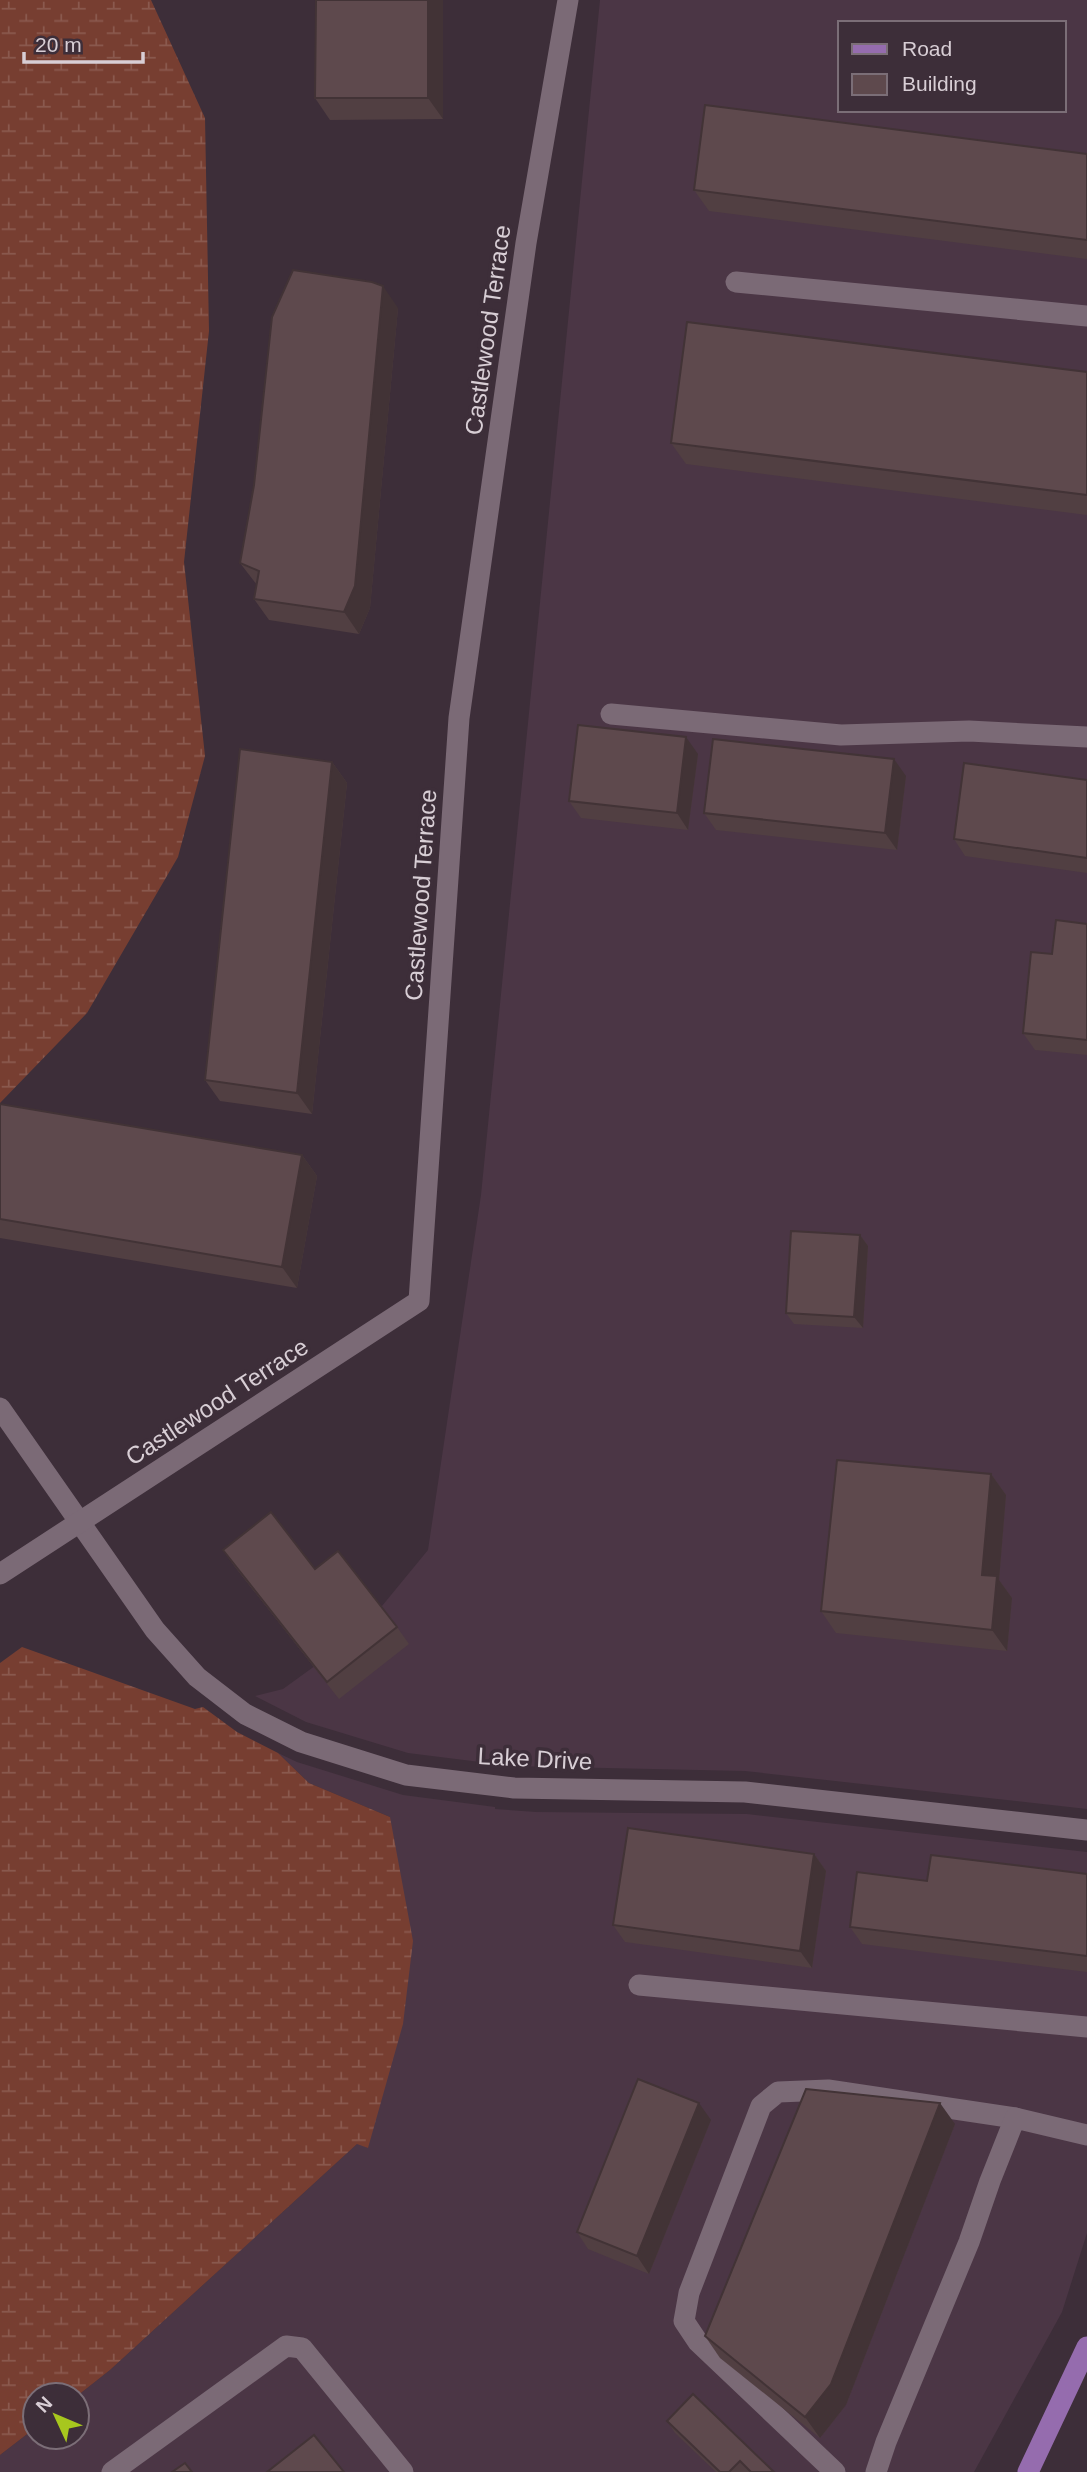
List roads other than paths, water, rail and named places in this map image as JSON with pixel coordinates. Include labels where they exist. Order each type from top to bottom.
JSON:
[{"type":"main road","points":[[1028,2472],[1087,2347]]},
{"type":"street","name":"Castlewood Terrace","points":[[0,1574],[419,1301],[459,718],[526,243],[568,0]]},
{"type":"street","points":[[736,282],[1087,316]]},
{"type":"street","points":[[611,714],[841,735],[968,731],[1087,737]]},
{"type":"street","name":"Lake Drive","points":[[0,1408],[155,1630],[197,1677],[245,1713],[301,1742],[406,1775],[514,1788],[745,1792],[1087,1830]]},
{"type":"street","points":[[639,1985],[1087,2027]]},
{"type":"street","points":[[835,2472],[698,2342],[684,2321],[689,2293],[761,2106],[778,2092],[828,2090],[1015,2118],[1087,2135]]},
{"type":"street","points":[[876,2472],[969,2242],[989,2181],[1015,2118]]},
{"type":"street","points":[[112,2472],[286,2346],[302,2348],[403,2472]]}]
